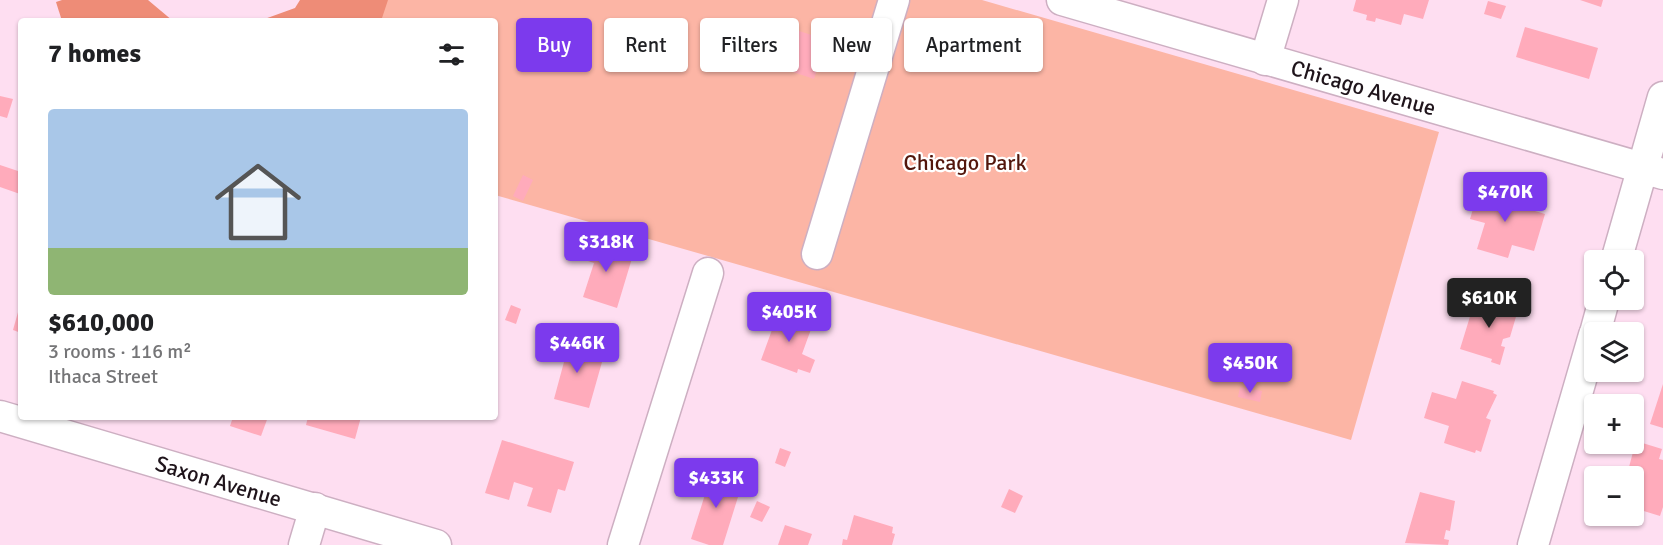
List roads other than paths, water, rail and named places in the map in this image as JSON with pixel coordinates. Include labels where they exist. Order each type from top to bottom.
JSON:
[{"type":"street","points":[[817,254],[894,0]]},
{"type":"street","name":"Chicago Avenue","points":[[1062,0],[1653,171]]},
{"type":"street","points":[[1265,60],[1283,0]]},
{"type":"street","points":[[1621,250],[1653,171],[1663,97]]},
{"type":"street","points":[[623,545],[708,273]]},
{"type":"street","points":[[1533,545],[1584,371]]},
{"type":"street","name":"Saxon Avenue","points":[[0,416],[436,545]]},
{"type":"street","points":[[304,545],[315,508]]},
{"type":"park label","name":"Chicago Park","points":[[965,162]]}]
